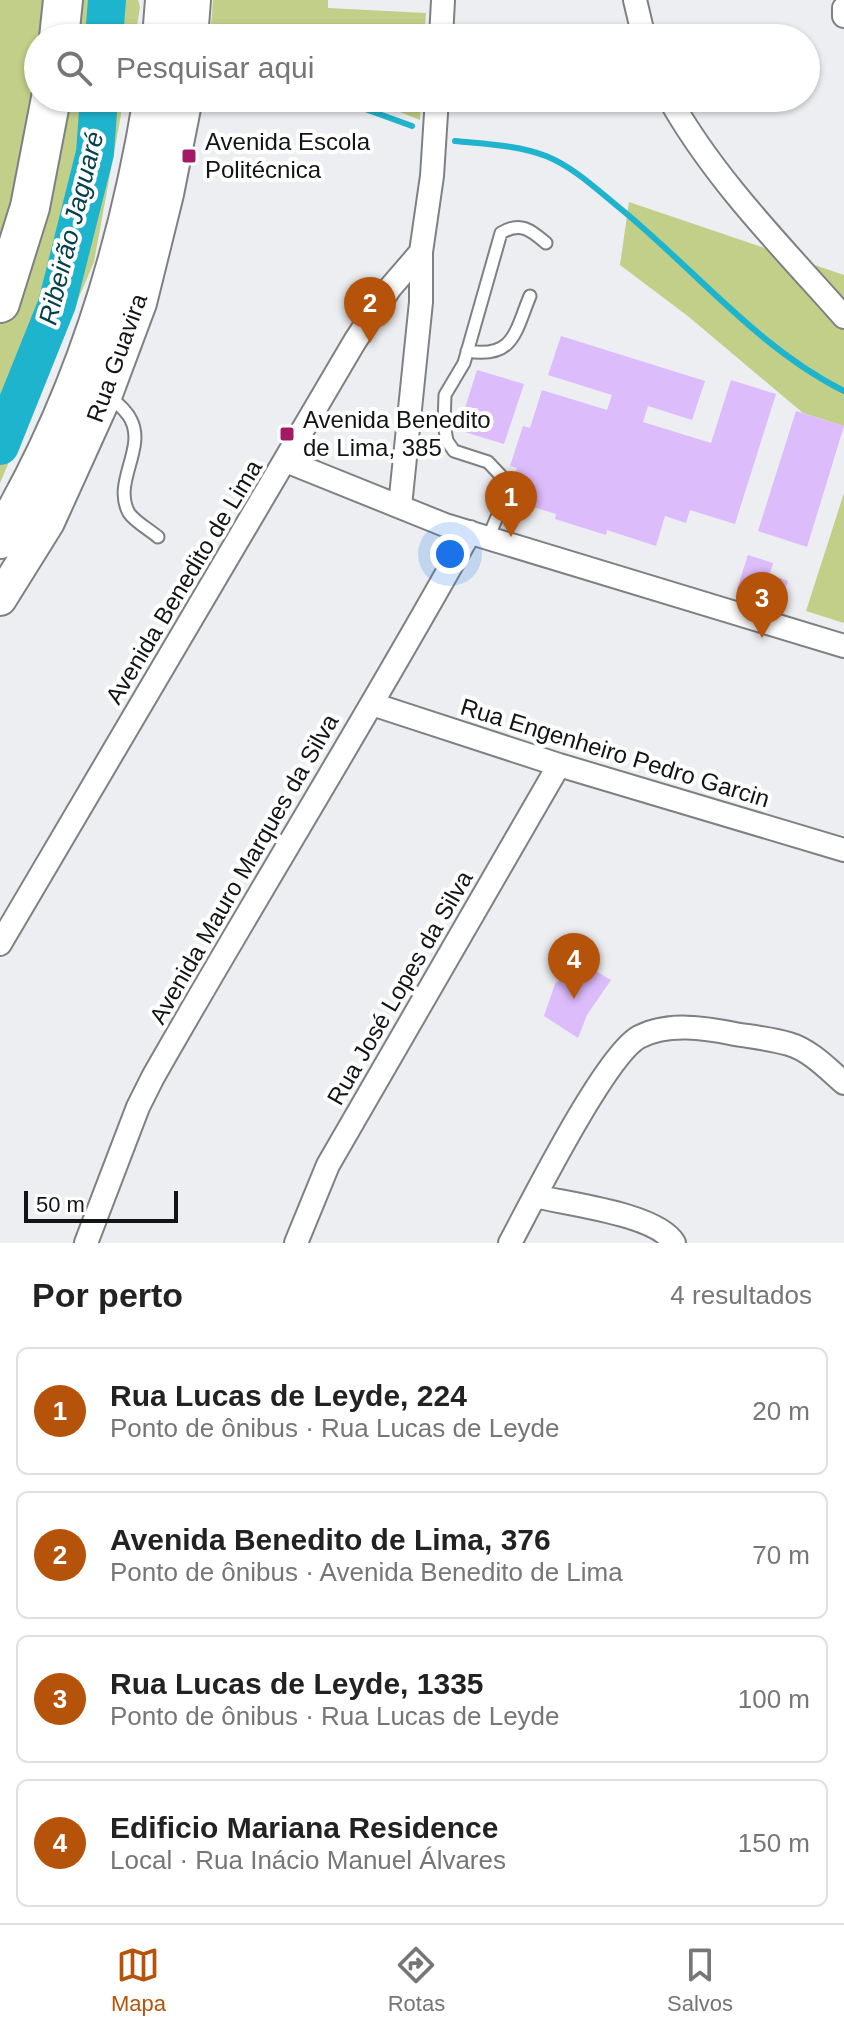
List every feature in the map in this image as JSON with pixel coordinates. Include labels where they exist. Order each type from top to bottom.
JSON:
[{"type":"highway","points":[[60,24],[63,0]]},
{"type":"highway","points":[[163,24],[165,0]]},
{"type":"highway","points":[[0,303],[30,207],[48,112]]},
{"type":"highway","points":[[0,539],[46,456],[82,372],[123,246],[140,178],[151,112]]},
{"type":"main road","points":[[192,24],[194,0]]},
{"type":"main road","name":"Rua Guavira","points":[[0,599],[48,522],[106,394],[140,303],[183,112]]},
{"type":"street","points":[[442,24],[443,0]]},
{"type":"street","points":[[635,0],[641,24]]},
{"type":"street","points":[[844,8],[844,16]]},
{"type":"street","points":[[400,506],[436,112]]},
{"type":"street","points":[[677,112],[719,175],[844,317]]},
{"type":"street","name":"Avenida Benedito de Lima","points":[[0,944],[360,334],[390,288],[421,252]]},
{"type":"street","points":[[286,461],[479,535],[844,646]]},
{"type":"street","name":"Avenida Mauro Marques da Silva","points":[[86,1243],[138,1107],[153,1077],[254,900],[372,704],[479,535]]},
{"type":"street","name":"Rua Engenheiro Pedro Garcin","points":[[372,704],[559,765],[844,850]]},
{"type":"street","name":"Rua José Lopes da Silva","points":[[296,1243],[328,1165],[559,765]]},
{"type":"street","points":[[510,1243],[600,1082],[636,1038],[661,1028],[725,1032],[792,1045],[844,1083]]},
{"type":"street","points":[[535,1196],[652,1224],[674,1243]]},
{"type":"lane","points":[[479,535],[503,503],[505,480],[488,462],[454,451],[447,441],[444,424],[445,395],[464,363],[501,233],[509,227],[521,226],[546,243]]},
{"type":"lane","points":[[467,351],[485,354],[506,347],[530,296]]},
{"type":"lane","points":[[106,394],[133,423],[135,441],[123,494],[130,514],[158,537]]},
{"type":"green space","points":[[0,0],[138,0],[137,24],[24,24],[24,112],[121,112],[94,262],[0,483]]},
{"type":"green space","points":[[213,0],[328,0],[328,8],[426,13],[425,24],[211,24]]},
{"type":"green space","points":[[400,112],[420,112],[420,120]]},
{"type":"green space","points":[[629,202],[844,275],[844,426],[803,413],[689,317],[620,265]]},
{"type":"green space","points":[[844,493],[844,623],[806,611]]},
{"type":"building","points":[[561,336],[705,381],[692,420],[648,406],[643,422],[711,443],[731,380],[776,394],[735,524],[690,510],[686,523],[665,516],[656,546],[607,530],[606,535],[555,519],[556,514],[507,499],[517,468],[510,466],[523,426],[530,428],[542,390],[607,410],[612,395],[548,375]]},
{"type":"building","points":[[477,370],[524,384],[504,444],[458,430]]},
{"type":"building","points":[[796,411],[844,426],[807,547],[758,531]]},
{"type":"building","points":[[748,555],[773,563],[763,597],[737,589]]},
{"type":"building","points":[[775,576],[788,581],[782,600],[769,596]]},
{"type":"building","points":[[579,961],[611,980],[587,1015],[578,1038],[544,1016],[555,984]]},
{"type":"waterway","name":"Ribeirão Jaguaré","points":[[105,24],[107,0]]},
{"type":"waterway","name":"Ribeirão Jaguaré","points":[[0,446],[57,304],[95,153],[98,112]]},
{"type":"waterway","points":[[374,112],[412,126]]},
{"type":"waterway","points":[[455,141],[524,149],[565,166],[644,229],[753,329],[812,373],[844,391]]},
{"type":"place","name":"Avenida Escola Politécnica","points":[[189,156]]},
{"type":"place","name":"Avenida Benedito de Lima, 376","points":[[370,343]]},
{"type":"place","name":"Avenida Benedito de Lima, 385","points":[[287,434]]},
{"type":"place","name":"Rua Lucas de Leyde, 224","points":[[511,537]]},
{"type":"place","name":"Rua Lucas de Leyde, 1335","points":[[762,638]]},
{"type":"place","name":"Edificio Mariana Residence","points":[[574,999]]}]
